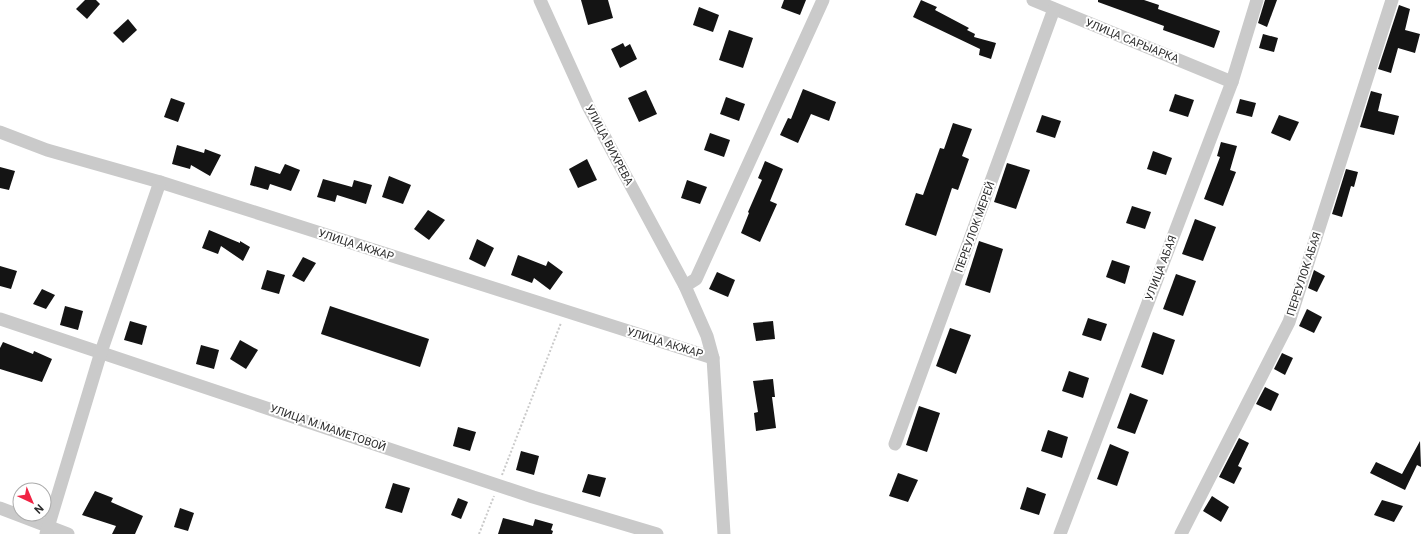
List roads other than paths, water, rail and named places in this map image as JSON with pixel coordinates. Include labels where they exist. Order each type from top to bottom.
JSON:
[{"type":"street","name":"УЛИЦА ВИХРЕВА","points":[[540,0],[588,106],[685,286],[707,336],[713,358],[724,534]]},
{"type":"street","points":[[685,286],[696,279],[823,0]]},
{"type":"street","name":"УЛИЦА САРЫАРКА","points":[[1033,0],[1232,82]]},
{"type":"street","name":"УЛИЦА АБАЯ","points":[[1060,534],[1232,82],[1257,0]]},
{"type":"street","name":"ПЕРЕУЛОК АБАЯ","points":[[1181,534],[1289,322],[1392,0]]},
{"type":"street","name":"ПЕРЕУЛОК МЕРЕЙ","points":[[895,444],[1054,9]]},
{"type":"street","name":"УЛИЦА АКЖАР","points":[[0,132],[47,150],[160,182],[713,358]]},
{"type":"street","points":[[48,530],[101,352],[160,182]]},
{"type":"street","name":"УЛИЦА М.МАМЕТОВОЙ","points":[[0,319],[498,485],[656,534]]},
{"type":"street","points":[[0,508],[48,530],[68,534]]}]
